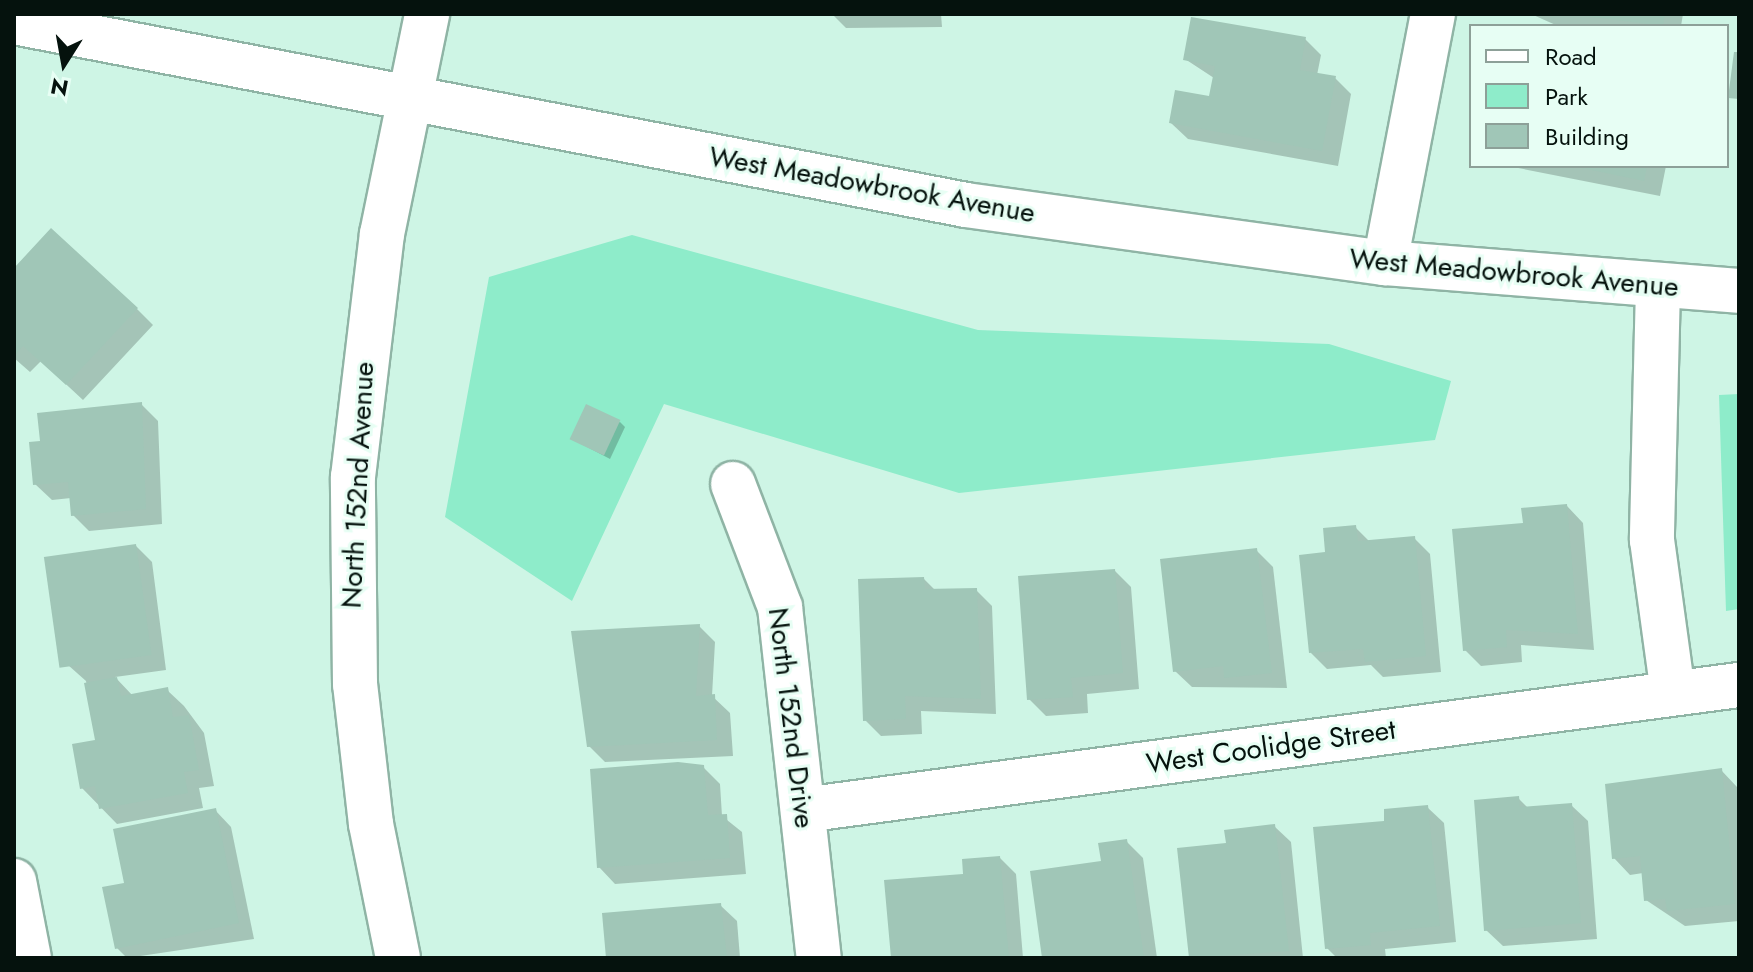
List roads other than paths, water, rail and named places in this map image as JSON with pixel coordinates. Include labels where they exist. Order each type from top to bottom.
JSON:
[{"type":"street","name":"North 152nd Avenue","points":[[398,958],[371,824],[350,607],[367,332],[407,98],[427,14]]},
{"type":"street","points":[[1385,263],[1433,14]]},
{"type":"street","name":"West Meadowbrook Avenue","points":[[14,22],[966,205],[1385,263],[1739,291]]},
{"type":"street","points":[[1658,287],[1652,540],[1673,693]]},
{"type":"street","name":"North 152nd Drive","points":[[733,484],[780,607],[819,958]]},
{"type":"street","name":"West Coolidge Street","points":[[803,810],[1739,685]]},
{"type":"street","points":[[14,881],[22,941]]}]
